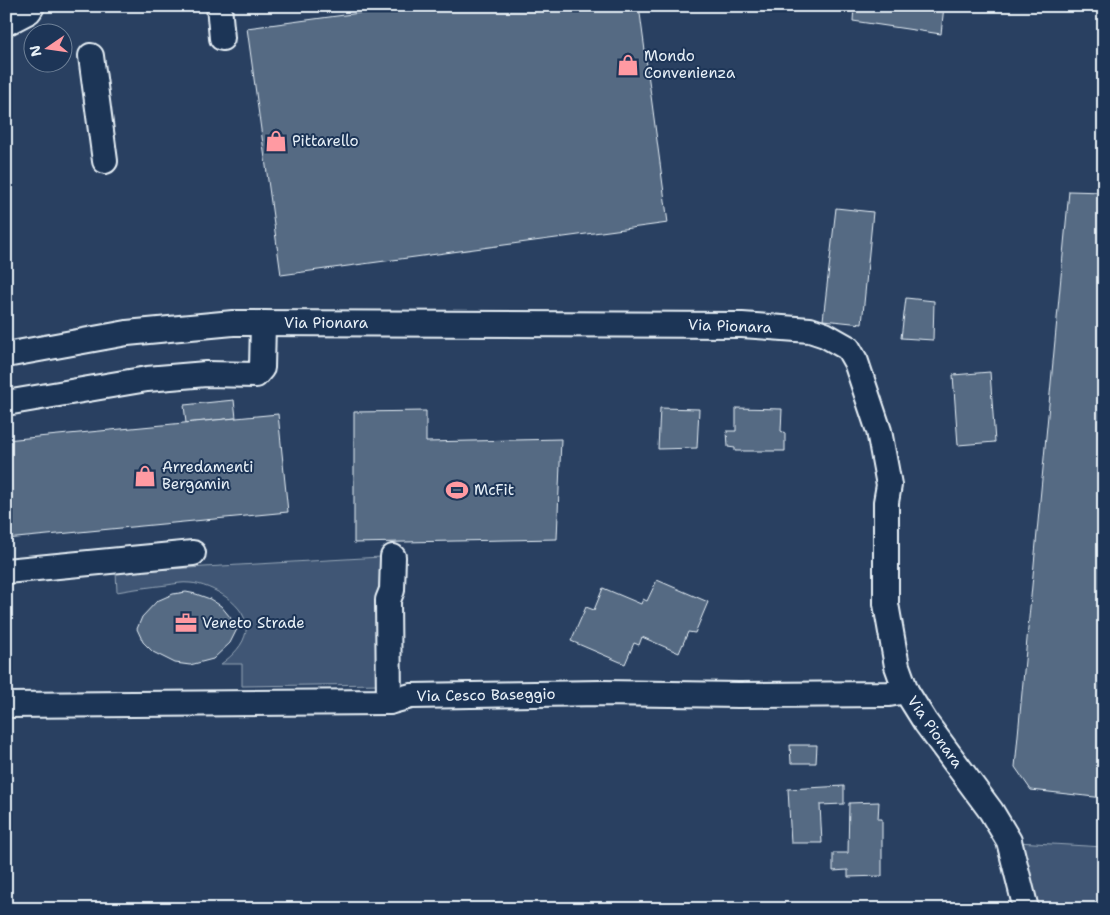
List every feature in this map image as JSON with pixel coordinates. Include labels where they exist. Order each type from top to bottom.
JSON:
[{"type":"street","points":[[6,23],[29,11],[32,6]]},
{"type":"street","points":[[219,6],[222,38]]},
{"type":"street","points":[[91,56],[105,161]]},
{"type":"street","points":[[6,404],[147,379],[206,374],[256,375],[262,368],[263,323]]},
{"type":"street","name":"Via Pionara","points":[[6,355],[127,333],[204,324],[588,323],[742,325],[810,330],[825,335],[848,348],[856,362],[879,431],[889,485],[886,502],[886,604],[894,652],[906,691],[926,723],[991,811],[1009,841],[1026,909]]},
{"type":"street","points":[[6,571],[193,553]]},
{"type":"street","points":[[389,702],[388,600],[392,590],[393,557]]},
{"type":"street","name":"Via Cesco Baseggio","points":[[6,705],[389,702],[411,696],[602,693],[739,695],[889,694],[906,691]]},
{"type":"shaded area","points":[[381,557],[383,684],[242,686],[242,664],[221,664],[240,645],[246,631],[246,622],[242,613],[227,598],[208,587],[187,583],[117,592],[116,572]]},
{"type":"shaded area","points":[[1017,842],[1104,847],[1104,909],[1031,909]]},
{"type":"building","points":[[412,6],[639,6],[668,223],[281,275],[247,28]]},
{"type":"building","points":[[854,6],[944,6],[941,34],[853,21]]},
{"type":"building","points":[[1069,191],[1104,192],[1104,798],[1031,790],[1015,767]]},
{"type":"building","points":[[836,208],[873,212],[862,324],[823,320]]},
{"type":"building","points":[[906,298],[934,301],[933,340],[901,338]]},
{"type":"building","points":[[990,372],[995,442],[958,445],[953,375]]},
{"type":"building","points":[[234,400],[236,418],[186,423],[184,405]]},
{"type":"building","points":[[660,408],[699,409],[697,448],[658,449]]},
{"type":"building","points":[[736,408],[782,409],[781,431],[785,433],[785,451],[735,451],[735,448],[728,447],[727,431],[736,431]]},
{"type":"building","name":"McFit","points":[[426,411],[426,442],[561,439],[557,539],[354,543],[354,412]]},
{"type":"building","name":"Arredamenti Bergamin","points":[[278,414],[288,512],[6,539],[6,440]]},
{"type":"building","points":[[657,580],[708,602],[695,633],[688,632],[679,653],[642,637],[639,645],[634,643],[625,664],[571,641],[586,607],[594,610],[603,588],[641,604],[643,599],[647,601]]},
{"type":"building","name":"Veneto Strade","points":[[186,592],[210,599],[221,606],[237,629],[230,643],[213,659],[190,665],[175,663],[153,652],[143,642],[137,629],[142,617],[157,601],[173,594]]},
{"type":"building","points":[[790,745],[817,745],[816,763],[791,763]]},
{"type":"building","points":[[844,786],[844,804],[820,805],[822,843],[791,843],[788,789]]},
{"type":"building","points":[[879,802],[878,819],[882,819],[882,876],[848,877],[848,870],[833,871],[833,853],[848,853],[849,803]]},
{"type":"place","name":"Mondo Convenienza","points":[[628,65]]},
{"type":"place","name":"Pittarello","points":[[276,141]]},
{"type":"place","name":"Arredamenti Bergamin","points":[[145,476]]},
{"type":"place","name":"McFit","points":[[457,490]]},
{"type":"place","name":"Veneto Strade","points":[[186,623]]}]
